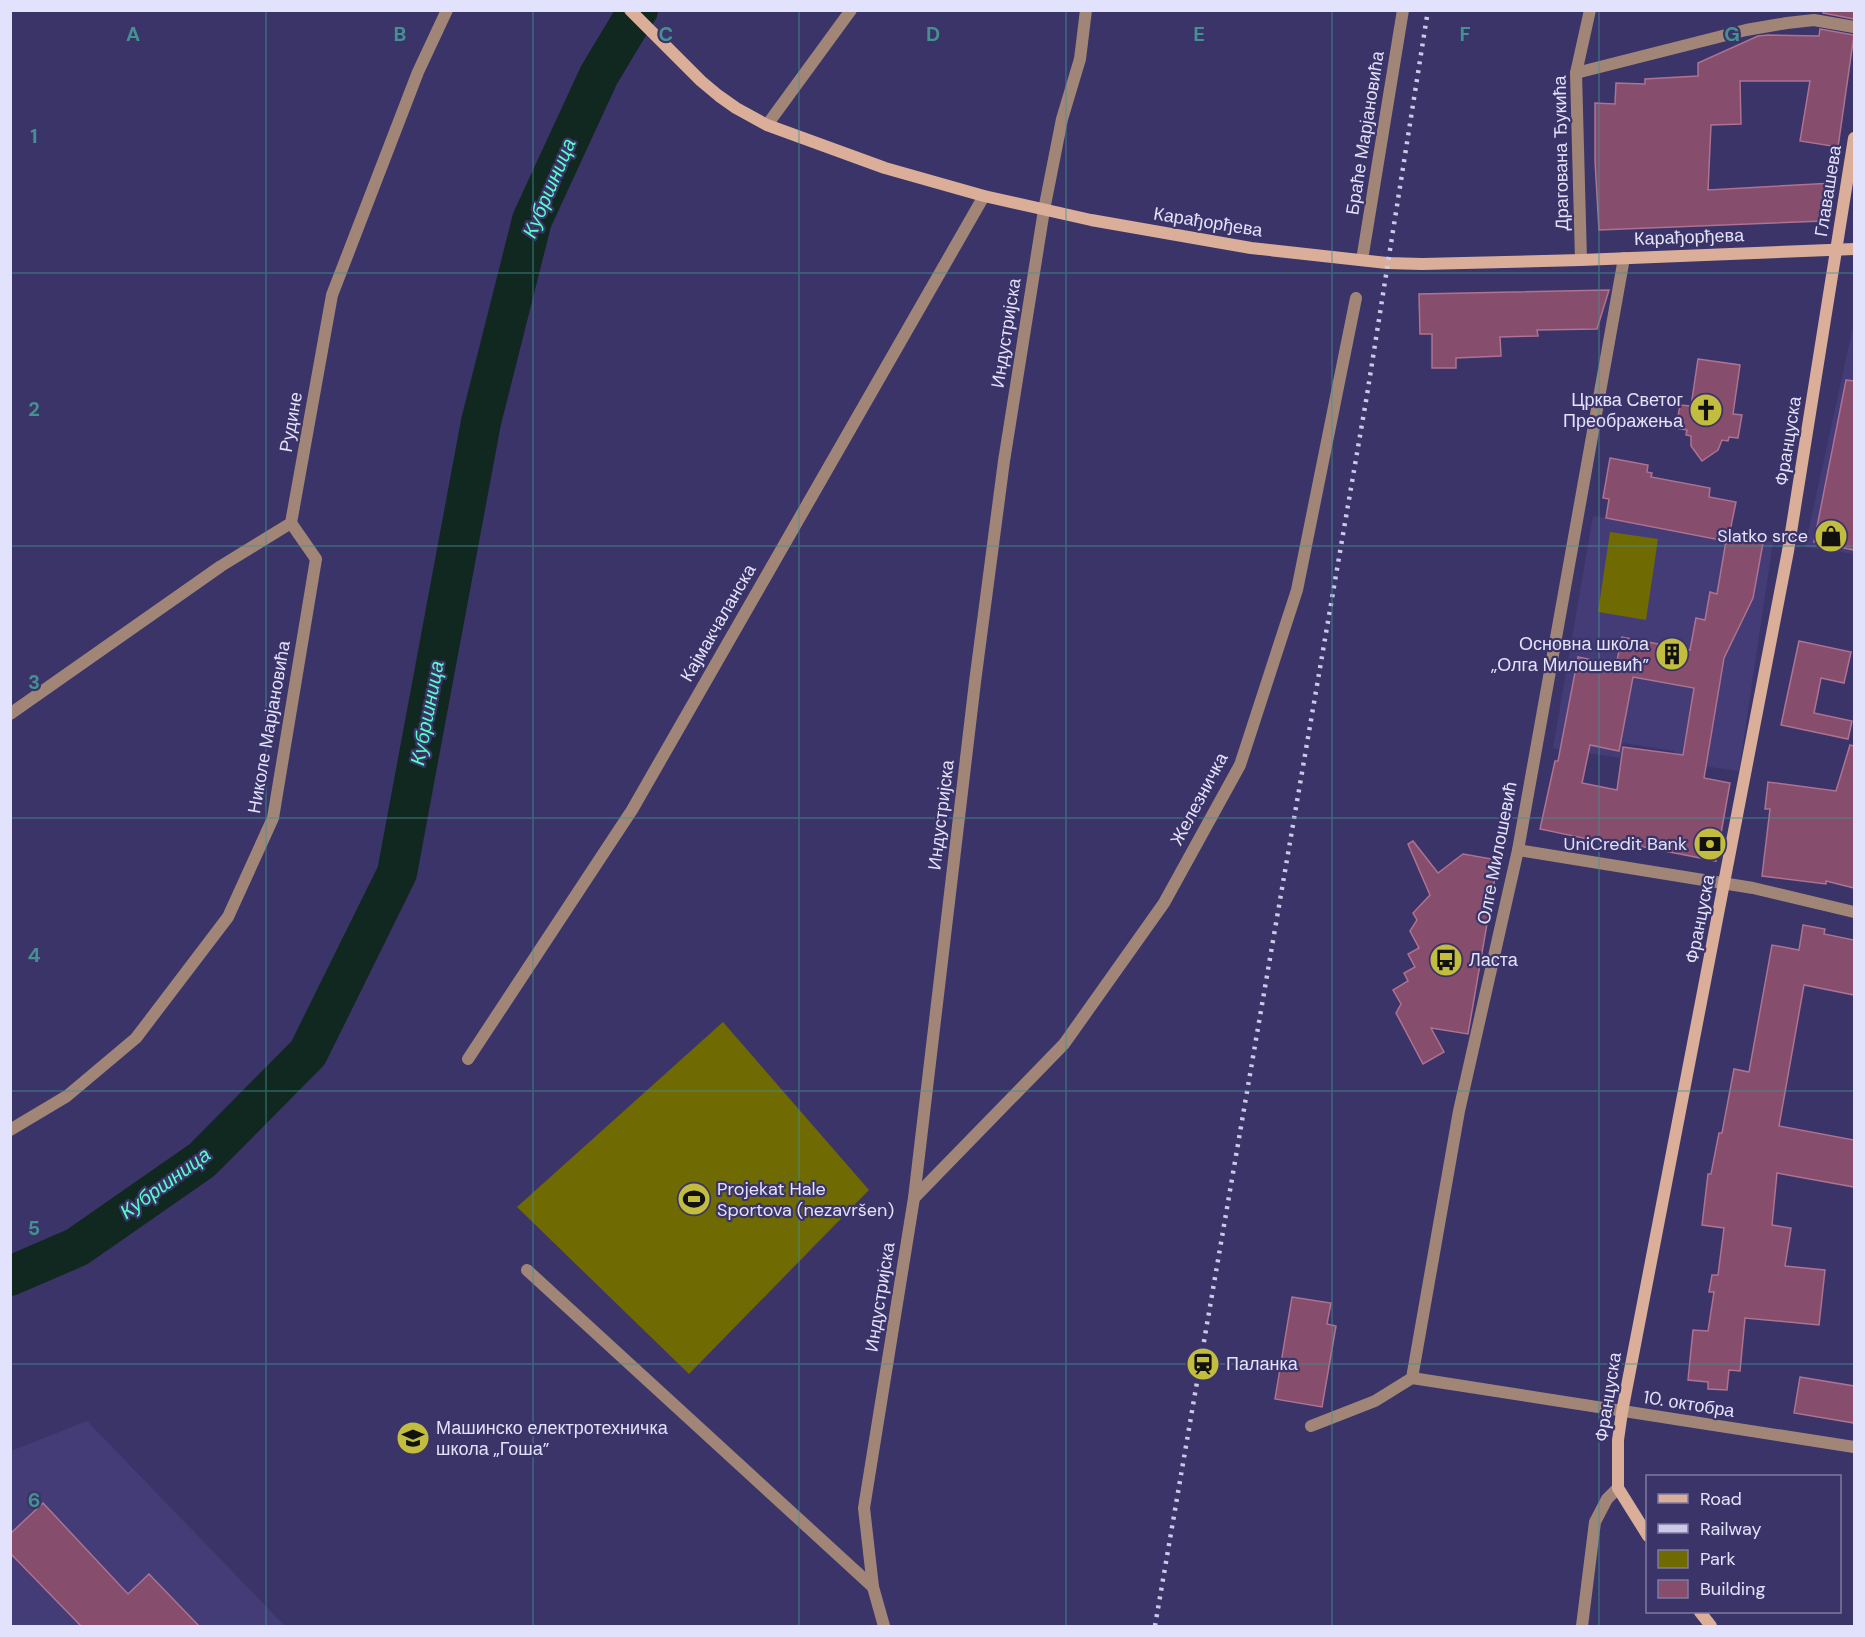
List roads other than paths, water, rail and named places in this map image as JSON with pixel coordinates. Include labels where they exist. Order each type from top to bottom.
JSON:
[{"type":"main road","name":"Карађорђева","points":[[630,10],[701,81],[736,108],[767,125],[885,168],[984,196],[1143,230],[1240,246],[1362,260],[1422,264],[1854,249]]},
{"type":"main road","name":"Главашева","points":[[1836,249],[1854,138]]},
{"type":"main road","name":"Француска","points":[[1618,1488],[1618,1440],[1622,1412],[1788,551],[1836,249]]},
{"type":"main road","points":[[1618,1488],[1646,1534]]},
{"type":"main road","points":[[1701,1613],[1711,1626]]},
{"type":"street","name":"Рудине","points":[[291,523],[332,295],[418,72],[447,10]]},
{"type":"street","points":[[767,125],[851,10]]},
{"type":"street","name":"Индустријска","points":[[884,1626],[873,1587],[864,1508],[914,1198],[973,694],[1004,461],[1044,210],[1062,120],[1080,59],[1086,10]]},
{"type":"street","name":"Браће Марјановића","points":[[1362,260],[1402,10]]},
{"type":"street","name":"Драгована Ђукића","points":[[1581,260],[1576,73],[1590,10]]},
{"type":"street","points":[[1576,73],[1746,30],[1787,23],[1814,20],[1854,27]]},
{"type":"street","name":"Кајмакчаланска","points":[[468,1059],[632,810],[984,196]]},
{"type":"street","name":"Олге Милошевић","points":[[1412,1378],[1459,1111],[1518,850],[1624,258]]},
{"type":"street","name":"Железничка","points":[[914,1198],[1064,1044],[1164,903],[1240,765],[1297,590],[1356,298]]},
{"type":"street","points":[[10,714],[221,566],[291,523]]},
{"type":"street","name":"Николе Марјановића","points":[[10,1130],[67,1096],[136,1038],[228,917],[273,819],[316,559],[291,523]]},
{"type":"street","points":[[1518,850],[1725,884],[1854,912]]},
{"type":"street","points":[[527,1270],[873,1587]]},
{"type":"street","points":[[1311,1426],[1375,1401],[1412,1378]]},
{"type":"street","name":"10. октобра","points":[[1412,1378],[1854,1447]]},
{"type":"street","points":[[1582,1626],[1595,1522],[1607,1499],[1618,1488]]},
{"type":"waterway","name":"Кубршница","points":[[10,1276],[77,1247],[202,1160],[308,1053],[397,873],[481,422],[532,220],[599,75],[638,10]]},
{"type":"railway","points":[[1155,1626],[1367,395],[1428,10]]},
{"type":"place","name":"Црква Светог Преображења","points":[[1706,410]]},
{"type":"place","name":"Slatko srce","points":[[1831,536]]},
{"type":"place","name":"Основна школа „Олга Милошевић”","points":[[1672,654]]},
{"type":"place","name":"UniCredit Bank","points":[[1710,844]]},
{"type":"place","name":"Ласта","points":[[1446,960]]},
{"type":"place","name":"Projekat Hale Sportova (nezavršen)","points":[[694,1199]]},
{"type":"place","name":"Паланка","points":[[1203,1364]]},
{"type":"place","name":"Машинско електротехничка школа „Гоша”","points":[[413,1438]]}]
